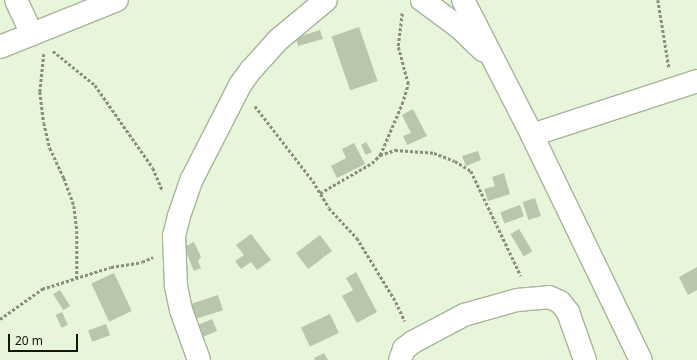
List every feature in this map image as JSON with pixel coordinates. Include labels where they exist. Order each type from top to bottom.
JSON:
[{"type":"street","points":[[16,0],[38,39]]},
{"type":"street","points":[[0,47],[38,39],[117,0]]},
{"type":"street","points":[[199,360],[181,310],[176,286],[177,226],[192,180],[240,85],[251,70],[278,40],[326,0]]},
{"type":"street","points":[[463,0],[532,135],[641,360]]},
{"type":"street","points":[[413,3],[460,28],[494,61]]},
{"type":"street","points":[[532,135],[697,81]]},
{"type":"street","points":[[400,360],[404,349],[413,342],[464,315],[531,298],[549,297],[560,302],[568,312],[585,360]]},
{"type":"path","points":[[658,0],[672,89]]},
{"type":"path","points":[[320,193],[372,163],[380,155],[402,104],[408,84],[398,46],[401,16],[413,3]]},
{"type":"path","points":[[0,319],[42,289],[111,267],[142,262],[157,255],[177,226],[153,168],[95,85],[38,39]]},
{"type":"path","points":[[38,39],[40,92],[44,123],[50,148],[64,178],[74,206],[77,279]]},
{"type":"path","points":[[240,85],[313,181],[333,214],[356,238],[399,308],[413,342]]},
{"type":"path","points":[[380,155],[395,150],[434,153],[455,161],[471,170],[531,298]]},
{"type":"building","points":[[359,27],[378,81],[350,90],[332,36]]},
{"type":"building","points":[[320,30],[323,39],[298,46],[296,38]]},
{"type":"building","points":[[413,109],[427,136],[407,145],[403,136],[411,133],[402,115]]},
{"type":"building","points":[[366,142],[372,152],[366,155],[361,145]]},
{"type":"building","points":[[354,143],[365,164],[337,178],[331,166],[346,158],[342,149]]},
{"type":"building","points":[[478,151],[481,160],[466,166],[462,156]]},
{"type":"building","points":[[504,173],[510,194],[488,201],[484,189],[495,186],[492,177]]},
{"type":"building","points":[[535,198],[541,216],[529,220],[523,202]]},
{"type":"building","points":[[520,205],[524,216],[504,223],[500,212]]},
{"type":"building","points":[[519,229],[532,251],[524,256],[510,234]]},
{"type":"building","points":[[251,234],[271,260],[257,270],[251,262],[241,269],[235,261],[244,255],[236,245]]},
{"type":"building","points":[[320,235],[332,251],[308,269],[296,253]]},
{"type":"building","points":[[194,242],[201,257],[198,261],[201,268],[194,271],[184,247]]},
{"type":"building","points":[[697,267],[697,290],[688,295],[679,277]]},
{"type":"building","points":[[356,272],[377,312],[357,323],[342,296],[353,290],[346,278]]},
{"type":"building","points":[[114,273],[132,311],[109,322],[91,284]]},
{"type":"building","points":[[60,290],[70,306],[63,310],[53,294]]},
{"type":"building","points":[[218,295],[223,310],[196,319],[191,304]]},
{"type":"building","points":[[62,312],[68,325],[62,328],[56,315]]},
{"type":"building","points":[[330,314],[339,333],[310,347],[301,328]]},
{"type":"building","points":[[212,319],[217,331],[199,339],[194,327]]},
{"type":"building","points":[[106,324],[110,335],[92,342],[88,330]]},
{"type":"building","points":[[324,353],[328,360],[315,360],[314,358]]}]
